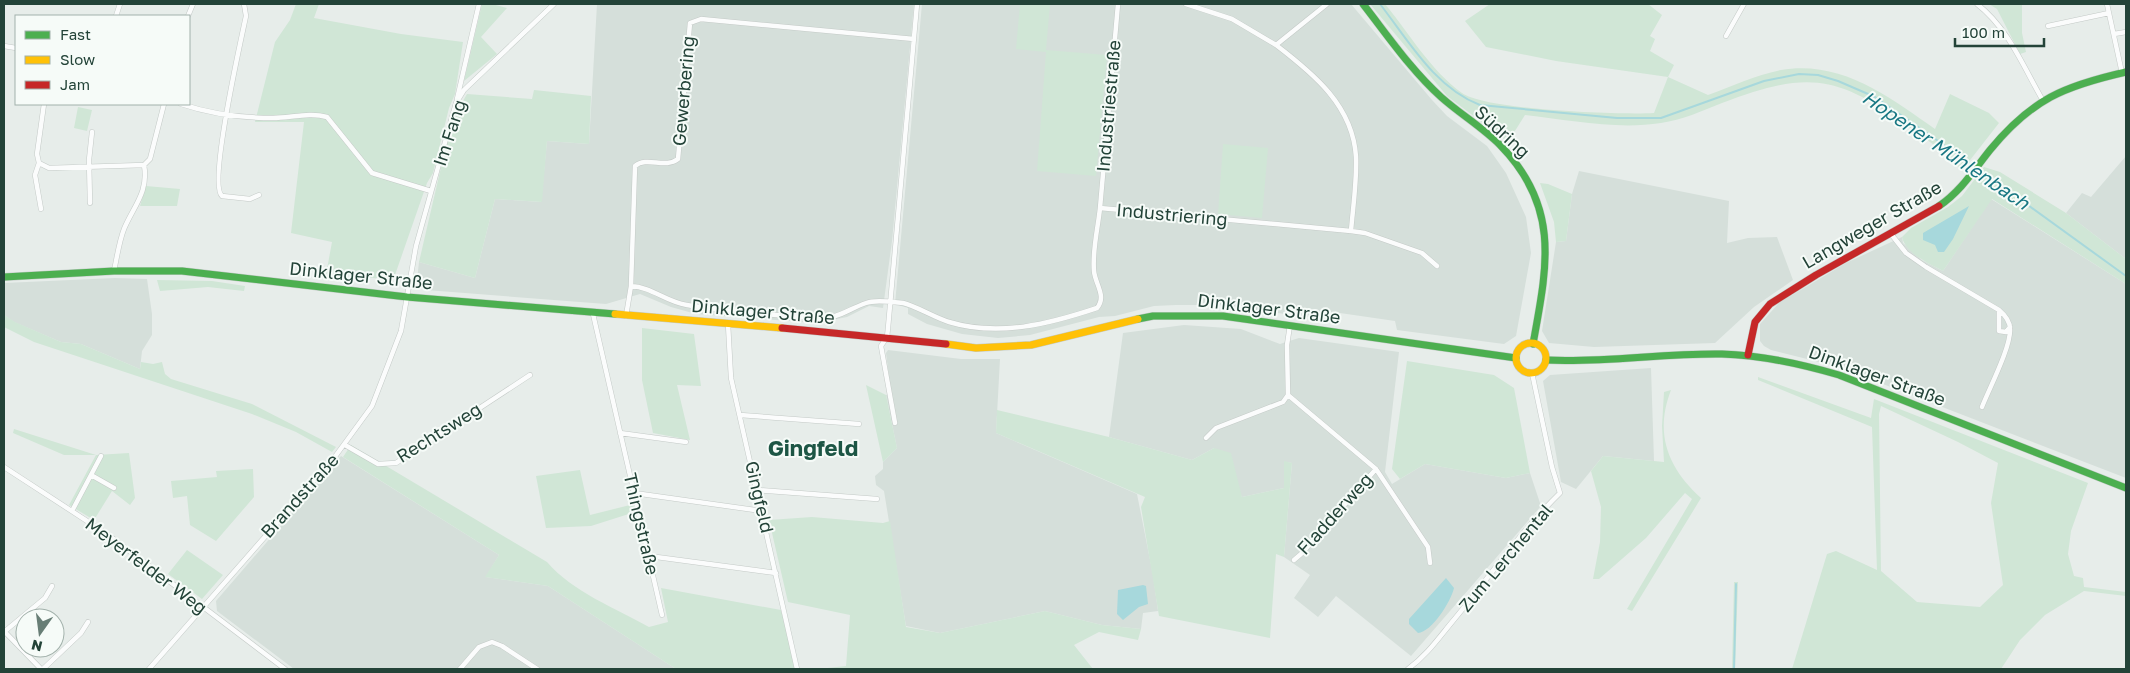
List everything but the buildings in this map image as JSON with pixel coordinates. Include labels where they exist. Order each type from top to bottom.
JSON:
[{"type":"main road","name":"Südring","points":[[1363,4],[1429,85],[1501,146],[1520,167],[1534,190],[1545,220],[1546,272],[1533,344]]},
{"type":"main road","name":"Langweger Straße","points":[[1748,355],[1754,323],[1764,310],[1810,278],[1891,234],[1952,197],[2017,119],[2042,99],[2073,85],[2124,73]]},
{"type":"main road","name":"Dinklager Straße","points":[[4,277],[114,271],[182,271],[223,274],[407,297],[887,337],[976,348],[1031,346],[1114,323],[1153,316],[1193,314],[1290,325],[1516,358]]},
{"type":"main road","points":[[1533,344],[1541,348],[1546,360],[1541,369],[1532,373],[1523,371],[1516,358],[1521,347],[1533,344]]},
{"type":"main road","name":"Dinklager Straße","points":[[1546,360],[1584,362],[1703,354],[1748,355],[1791,361],[1839,375],[2126,488]]},
{"type":"street","points":[[244,4],[246,16],[218,158],[219,194],[250,200],[259,195]]},
{"type":"street","points":[[456,103],[479,4]]},
{"type":"street","name":"Im Fang","points":[[407,297],[410,275],[431,191],[456,103],[464,90],[554,4]]},
{"type":"street","points":[[895,423],[882,350],[887,337],[917,4]]},
{"type":"street","name":"Industriestraße","points":[[1100,208],[1118,4]]},
{"type":"street","points":[[1186,4],[1232,19],[1276,45],[1319,80],[1333,96],[1352,131],[1356,159],[1351,231]]},
{"type":"street","points":[[1276,45],[1327,4]]},
{"type":"street","points":[[1726,36],[1744,4]]},
{"type":"street","points":[[1977,4],[1994,20],[2007,37],[2042,99]]},
{"type":"street","points":[[2107,4],[2124,73]]},
{"type":"street","points":[[2048,26],[2109,14]]},
{"type":"street","name":"Gewerbering","points":[[626,316],[631,286],[635,166],[641,162],[666,164],[678,159],[690,23],[701,19],[914,39]]},
{"type":"street","points":[[2114,34],[2126,32]]},
{"type":"street","points":[[41,208],[35,176],[39,163],[37,154],[44,105]]},
{"type":"street","points":[[39,163],[48,168],[144,165],[150,159],[164,105]]},
{"type":"street","points":[[185,105],[227,115],[273,118],[319,115],[327,117],[372,173],[431,191]]},
{"type":"street","points":[[90,204],[89,167],[92,132]]},
{"type":"street","points":[[114,271],[125,227],[135,212],[146,175],[144,165]]},
{"type":"street","name":"Industriering","points":[[890,302],[905,303],[949,322],[993,329],[1032,326],[1097,308],[1102,300],[1094,269],[1100,208],[1365,233],[1422,253],[1437,266]]},
{"type":"street","points":[[1891,234],[1906,253],[2005,314],[2010,326],[2008,343],[1982,407]]},
{"type":"street","points":[[631,286],[651,289],[673,302],[686,305],[816,318],[837,316],[867,302],[890,302]]},
{"type":"street","name":"Brandstraße","points":[[148,669],[204,608],[344,445],[378,395],[401,331],[407,297]]},
{"type":"street","points":[[1999,310],[1999,331],[2006,332],[2010,326]]},
{"type":"street","name":"Thingstraße","points":[[593,314],[662,615]]},
{"type":"street","name":"Gingfeld","points":[[728,324],[729,368],[797,669]]},
{"type":"street","points":[[1206,438],[1216,428],[1283,402],[1288,395],[1287,346],[1290,325]]},
{"type":"street","name":"Zum Lerchental","points":[[1408,669],[1420,661],[1462,611],[1536,516],[1560,494],[1552,467],[1532,373]]},
{"type":"street","name":"Rechtsweg","points":[[344,445],[378,464],[396,463],[530,375]]},
{"type":"street","name":"Fladderweg","points":[[1288,395],[1376,468],[1428,547],[1430,563]]},
{"type":"street","points":[[740,415],[859,424]]},
{"type":"street","points":[[620,433],[686,442]]},
{"type":"street","points":[[72,511],[101,456]]},
{"type":"street","name":"Meyerfelder Weg","points":[[4,467],[107,534],[286,669]]},
{"type":"street","name":"Fladderweg","points":[[1294,560],[1376,468]]},
{"type":"street","points":[[91,475],[114,488]]},
{"type":"street","points":[[757,490],[877,499]]},
{"type":"street","points":[[634,493],[762,511]]},
{"type":"street","points":[[649,556],[776,573]]},
{"type":"street","points":[[52,586],[45,598],[4,632],[42,669],[81,633],[88,622]]},
{"type":"street","points":[[460,669],[479,647],[492,642],[502,646],[537,669]]},
{"type":"shaded area","points":[[597,4],[914,4],[892,241],[883,308],[869,306],[847,317],[817,323],[696,314],[671,307],[640,294],[606,304],[426,290],[420,287],[417,281],[419,262],[475,278],[495,199],[541,202],[547,141],[589,144]]},
{"type":"shaded area","points":[[922,4],[1351,4],[1432,100],[1447,116],[1487,146],[1506,173],[1526,217],[1531,253],[1516,336],[1504,344],[1397,330],[1395,321],[1340,313],[1339,321],[1218,305],[1176,305],[1154,306],[1115,316],[1099,317],[1030,335],[998,338],[962,334],[927,324],[908,314],[908,308],[895,304]]},
{"type":"shaded area","points":[[2126,156],[2126,259],[2066,213],[2082,193],[2091,197]]},
{"type":"shaded area","points":[[1579,171],[1729,201],[1727,243],[1748,238],[1777,237],[1793,280],[1754,307],[1715,343],[1594,347],[1549,343],[1542,331],[1556,242],[1566,241],[1572,194]]},
{"type":"shaded area","points":[[1991,199],[2126,284],[2126,478],[1839,367],[1771,350],[1760,341],[1760,324],[1779,303],[1846,263],[1902,237],[1903,243],[1922,260],[1943,271]]},
{"type":"shaded area","points":[[115,278],[147,279],[152,314],[152,335],[142,351],[140,369],[81,344],[61,342],[14,322],[4,315],[4,283]]},
{"type":"shaded area","points":[[1184,325],[1241,329],[1280,344],[1299,338],[1399,352],[1385,472],[1392,484],[1425,464],[1506,478],[1530,473],[1541,506],[1411,656],[1336,596],[1318,617],[1294,598],[1310,575],[1284,557],[1292,463],[1284,462],[1284,488],[1242,497],[1214,448],[1192,460],[1109,437],[1123,333]]},
{"type":"shaded area","points":[[888,350],[961,359],[1000,359],[996,433],[1137,494],[1158,611],[1143,613],[1141,629],[1102,625],[1045,611],[940,633],[906,626],[884,491],[876,485],[875,476],[883,469],[883,462],[897,448],[886,395],[891,393],[886,353]]},
{"type":"shaded area","points":[[1651,368],[1654,461],[1603,456],[1576,489],[1561,482],[1543,381],[1550,375]]},
{"type":"shaded area","points":[[341,456],[499,555],[486,577],[548,586],[676,669],[294,669],[217,611],[216,601]]},
{"type":"green space","points":[[296,4],[319,4],[314,18],[401,34],[463,42],[455,94],[449,108],[433,173],[427,183],[395,275],[390,280],[340,274],[325,280],[332,242],[291,233],[304,122],[255,122],[275,42],[290,20]]},
{"type":"green space","points":[[482,4],[492,4],[507,8],[481,37],[497,54],[464,81]]},
{"type":"green space","points":[[1020,4],[1050,4],[1046,50],[1107,55],[1096,176],[1037,171],[1046,52],[1016,49]]},
{"type":"green space","points":[[1370,4],[1385,4],[1430,63],[1462,93],[1475,99],[1497,104],[1584,112],[1654,113],[1668,77],[1708,95],[1772,72],[1803,68],[1824,70],[1864,84],[1900,105],[1935,129],[1950,94],[1989,113],[1999,123],[1967,164],[1960,169],[1948,156],[1877,105],[1855,93],[1815,82],[1795,83],[1749,93],[1669,122],[1644,125],[1610,125],[1525,115],[1508,142],[1447,96]]},
{"type":"green space","points":[[1490,4],[1648,4],[1662,15],[1650,36],[1655,39],[1650,51],[1674,65],[1668,77],[1556,61],[1486,47],[1465,21]]},
{"type":"green space","points":[[1989,4],[2022,4],[2022,33],[2026,52],[2020,54],[1997,9]]},
{"type":"green space","points":[[534,90],[591,96],[589,144],[547,141],[542,202],[495,199],[475,278],[419,262],[452,120],[467,94],[532,99]]},
{"type":"green space","points":[[78,107],[92,110],[87,131],[74,128]]},
{"type":"green space","points":[[1223,144],[1268,148],[1262,218],[1218,214]]},
{"type":"green space","points":[[1984,167],[2000,172],[2066,213],[2126,259],[2126,284],[1992,199],[1943,271],[1913,253],[1904,243],[1902,237],[1911,228],[1948,207],[1962,196]]},
{"type":"green space","points":[[1540,183],[1548,184],[1572,194],[1566,241],[1556,242],[1554,222]]},
{"type":"green space","points":[[146,186],[180,189],[177,206],[140,206]]},
{"type":"green space","points":[[157,280],[212,281],[245,286],[244,291],[208,287],[160,291]]},
{"type":"green space","points":[[4,315],[15,322],[61,342],[81,344],[140,369],[141,362],[153,364],[162,362],[165,374],[171,379],[252,404],[336,447],[332,452],[296,432],[252,414],[34,342],[4,327]]},
{"type":"green space","points":[[642,328],[694,334],[701,386],[677,385],[690,440],[653,433],[642,380]]},
{"type":"green space","points":[[1407,361],[1494,375],[1514,388],[1530,473],[1506,478],[1425,464],[1400,479],[1392,469]]},
{"type":"green space","points":[[1758,377],[1871,418],[1874,399],[2088,483],[2071,531],[2068,554],[2074,576],[2083,578],[2084,587],[2126,592],[2126,596],[2084,591],[2045,615],[2020,640],[2001,669],[1792,669],[1827,554],[1836,551],[1877,570],[1872,427],[1758,380]],"holes":[[[1881,406],[1998,463],[1991,503],[2003,585],[1980,607],[1917,602],[1881,571],[1879,414]]]},
{"type":"green space","points":[[866,385],[886,395],[897,448],[883,462]]},
{"type":"green space","points":[[1671,390],[1664,421],[1664,436],[1667,449],[1680,475],[1701,498],[1632,611],[1627,609],[1692,499],[1685,493],[1646,538],[1599,579],[1593,579],[1600,542],[1601,507],[1591,471],[1603,456],[1664,462],[1662,426],[1664,392]]},
{"type":"green space","points":[[997,410],[1109,437],[1192,460],[1214,448],[1231,453],[1242,497],[1284,488],[1284,461],[1292,463],[1284,557],[1276,554],[1270,638],[1159,616],[1141,507],[1145,497],[996,433]]},
{"type":"green space","points":[[14,429],[96,455],[64,455],[13,433]]},
{"type":"green space","points":[[351,445],[547,562],[557,573],[582,591],[649,627],[668,622],[661,588],[781,610],[796,669],[676,669],[548,586],[485,577],[499,555],[343,457]]},
{"type":"green space","points":[[129,453],[135,498],[130,505],[112,491],[94,520],[69,505],[96,455]]},
{"type":"green space","points":[[253,469],[254,497],[216,541],[190,525],[187,496],[173,498],[171,481],[217,477],[216,471]]},
{"type":"green space","points":[[580,470],[590,515],[634,504],[635,512],[591,526],[546,528],[536,476]]},
{"type":"green space","points":[[812,517],[883,523],[890,521],[906,627],[940,633],[1045,611],[1102,625],[1141,629],[1138,640],[1099,632],[1074,645],[1093,669],[818,669],[846,666],[850,615],[788,602],[769,520]]},
{"type":"green space","points":[[187,550],[223,575],[202,599],[168,574]]},
{"type":"green space","points":[[1734,582],[1738,582],[1735,669],[1732,669]]},
{"type":"water","points":[[1969,206],[1953,239],[1944,252],[1938,252],[1935,245],[1923,240],[1923,233]]},
{"type":"water","points":[[1446,578],[1454,588],[1449,600],[1435,622],[1418,633],[1409,624],[1409,619]]},
{"type":"water","points":[[1146,586],[1148,604],[1139,607],[1123,620],[1117,614],[1118,590]]},
{"type":"waterway","name":"Hopener Mühlenbach","points":[[1380,4],[1412,47],[1436,75],[1449,87],[1480,105],[1617,118],[1661,118],[1764,81],[1799,74],[1818,75],[1838,81],[1875,97],[1974,166]]},
{"type":"waterway","name":"Hopener Mühlenbach","points":[[1978,169],[2126,276]]},
{"type":"waterway","points":[[1734,669],[1736,584]]},
{"type":"traffic: fast","points":[[1363,4],[1430,87],[1500,145],[1520,168],[1533,191],[1541,215],[1545,239],[1545,264],[1533,344]]},
{"type":"traffic: fast","points":[[1939,206],[1961,187],[2005,133],[2020,118],[2035,107],[2067,89],[2126,72]]},
{"type":"traffic: fast","points":[[4,277],[114,271],[182,271],[407,297],[615,314]]},
{"type":"traffic: fast","points":[[1138,319],[1153,316],[1223,316],[1516,358]]},
{"type":"traffic: fast","points":[[1546,360],[1568,361],[1722,354],[1767,358],[1796,364],[1839,375],[2126,488]]},
{"type":"traffic: slow","points":[[615,314],[782,328]]},
{"type":"traffic: slow","points":[[946,344],[976,348],[1031,345],[1138,319]]},
{"type":"traffic: slow","points":[[1531,343],[1537,344],[1545,352],[1546,358],[1545,364],[1537,372],[1531,373],[1525,372],[1517,364],[1516,358],[1517,352],[1525,344],[1531,343]]},
{"type":"traffic: jam","points":[[1748,355],[1755,322],[1770,304],[1816,275],[1939,206]]},
{"type":"traffic: jam","points":[[782,328],[946,344]]},
{"type":"district","name":"Gingfeld","points":[[813,448]]}]
